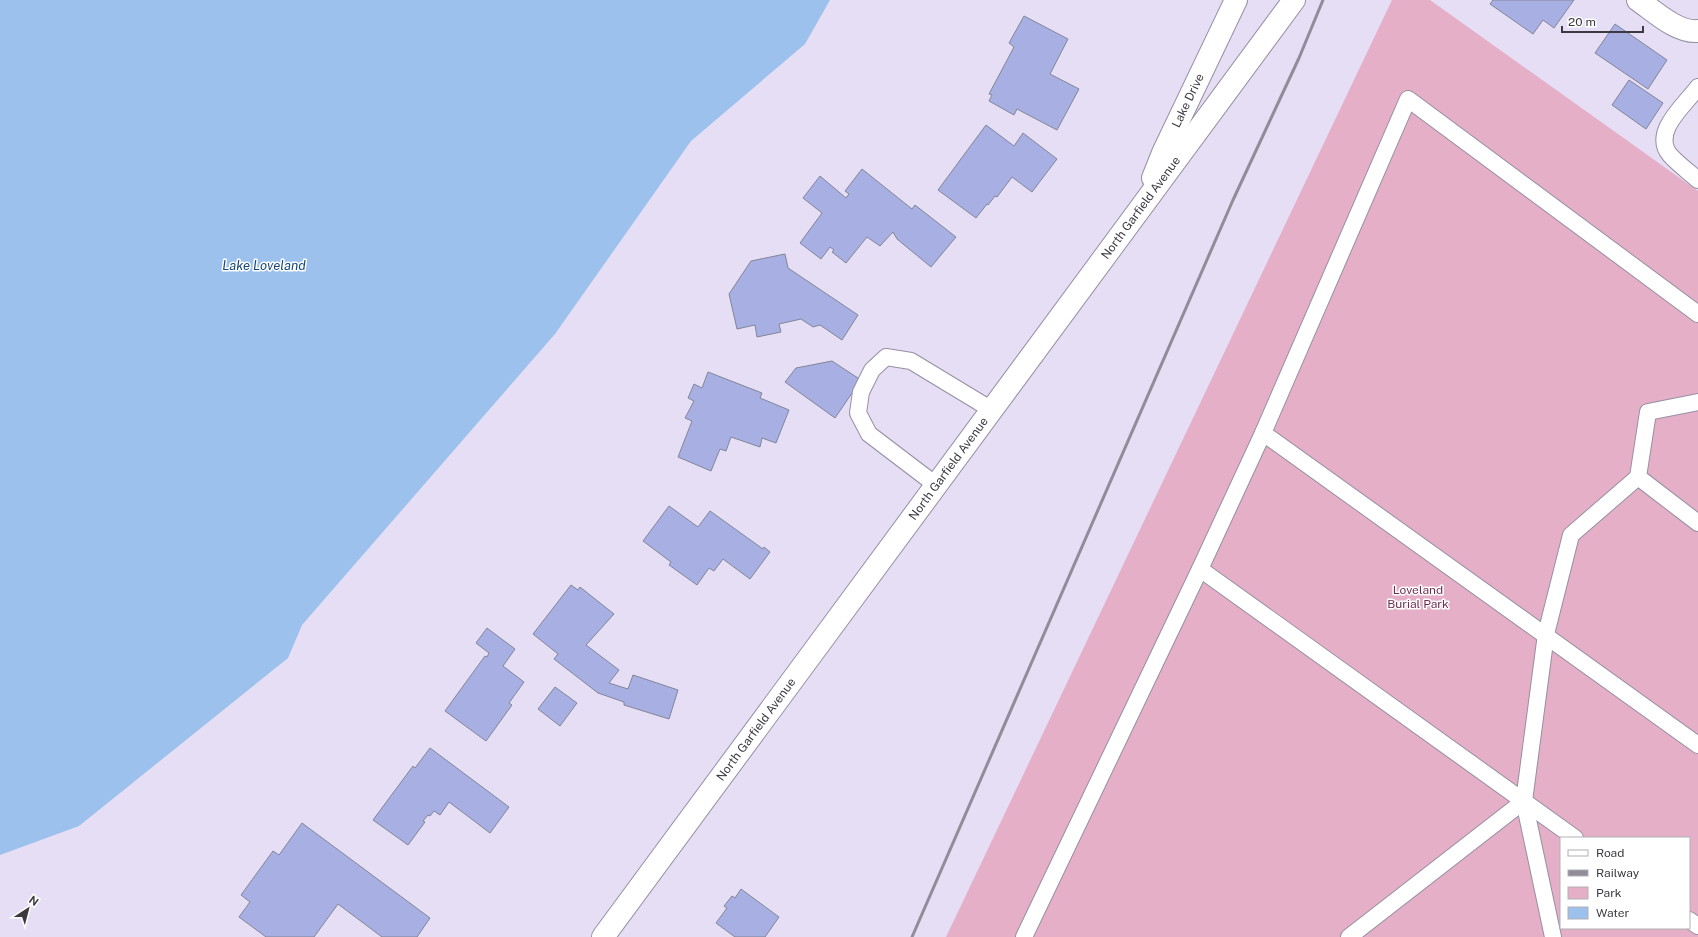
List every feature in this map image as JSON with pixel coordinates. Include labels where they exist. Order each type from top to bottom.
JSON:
[{"type":"street","name":"Lake Drive","points":[[1144,204],[1163,154],[1236,0]]},
{"type":"street","name":"North Garfield Avenue","points":[[603,937],[1294,0]]},
{"type":"street","points":[[1638,0],[1676,25],[1692,31],[1698,30]]},
{"type":"lane","points":[[1698,87],[1669,122],[1664,139],[1669,154],[1698,180]]},
{"type":"lane","points":[[1024,937],[1200,569],[1263,433],[1408,99],[1698,314]]},
{"type":"lane","points":[[936,485],[869,434],[858,413],[860,392],[872,370],[886,357],[912,361],[992,410]]},
{"type":"lane","points":[[1553,937],[1524,802],[1546,634],[1571,535],[1638,477],[1648,412],[1698,402]]},
{"type":"lane","points":[[1263,433],[1546,634],[1698,745]]},
{"type":"lane","points":[[1638,477],[1698,523]]},
{"type":"lane","points":[[1200,569],[1574,837]]},
{"type":"lane","points":[[1349,937],[1524,802]]},
{"type":"green space","name":"Loveland Burial Park","points":[[1392,0],[1430,0],[1698,191],[1698,937],[946,937]]},
{"type":"water","name":"Lake Loveland","points":[[0,0],[830,0],[805,44],[691,141],[555,334],[302,625],[288,658],[79,826],[0,855]]},
{"type":"building","points":[[1493,0],[1574,0],[1554,28],[1543,20],[1533,34],[1490,4]]},
{"type":"building","points":[[1024,16],[1068,39],[1050,74],[1079,89],[1057,130],[1017,109],[1014,115],[989,101],[992,95],[989,94],[1014,47],[1009,43]]},
{"type":"building","points":[[1615,24],[1667,60],[1648,89],[1595,53]]},
{"type":"building","points":[[1629,80],[1663,103],[1646,129],[1612,105]]},
{"type":"building","points":[[986,125],[1014,146],[1023,133],[1057,159],[1032,192],[1012,177],[997,197],[995,196],[988,205],[987,204],[976,218],[938,190]]},
{"type":"building","points":[[862,169],[912,209],[915,205],[956,237],[931,267],[897,239],[893,232],[880,246],[867,237],[846,263],[832,252],[834,250],[830,247],[821,259],[800,243],[822,213],[803,198],[820,176],[846,198],[849,194],[845,191]]},
{"type":"building","points":[[785,254],[788,268],[858,315],[842,340],[820,325],[813,327],[801,319],[779,324],[781,332],[757,337],[755,325],[737,329],[729,294],[751,261]]},
{"type":"building","points":[[832,361],[861,380],[835,418],[785,382],[796,368]]},
{"type":"building","points":[[708,372],[762,393],[760,398],[789,410],[776,443],[762,438],[760,447],[731,437],[726,451],[720,449],[711,471],[678,457],[692,421],[685,418],[694,401],[688,398],[694,384],[702,388]]},
{"type":"building","points":[[669,506],[698,527],[710,511],[763,549],[764,547],[770,552],[750,579],[723,559],[714,571],[709,568],[697,585],[669,565],[671,562],[643,541]]},
{"type":"building","points":[[571,585],[578,590],[580,587],[614,614],[586,645],[619,670],[609,683],[628,689],[633,675],[678,690],[669,719],[624,705],[624,702],[598,693],[554,659],[558,654],[533,634]]},
{"type":"building","points":[[487,628],[515,649],[503,666],[524,682],[509,703],[512,705],[486,741],[445,711],[485,656],[487,657],[489,653],[476,643]]},
{"type":"building","points":[[555,687],[577,703],[560,726],[538,709]]},
{"type":"building","points":[[430,748],[509,807],[490,833],[449,802],[440,815],[434,811],[430,816],[428,815],[423,821],[425,822],[408,845],[373,820],[413,766],[415,768]]},
{"type":"building","points":[[302,823],[430,918],[417,937],[382,937],[338,904],[314,937],[266,937],[239,917],[250,902],[241,895],[273,851],[279,855]]},
{"type":"building","points":[[741,889],[779,917],[765,937],[735,937],[716,923],[727,908],[724,906],[732,896],[735,898]]},
{"type":"railway","points":[[912,937],[1233,200],[1299,58],[1323,0]]}]
